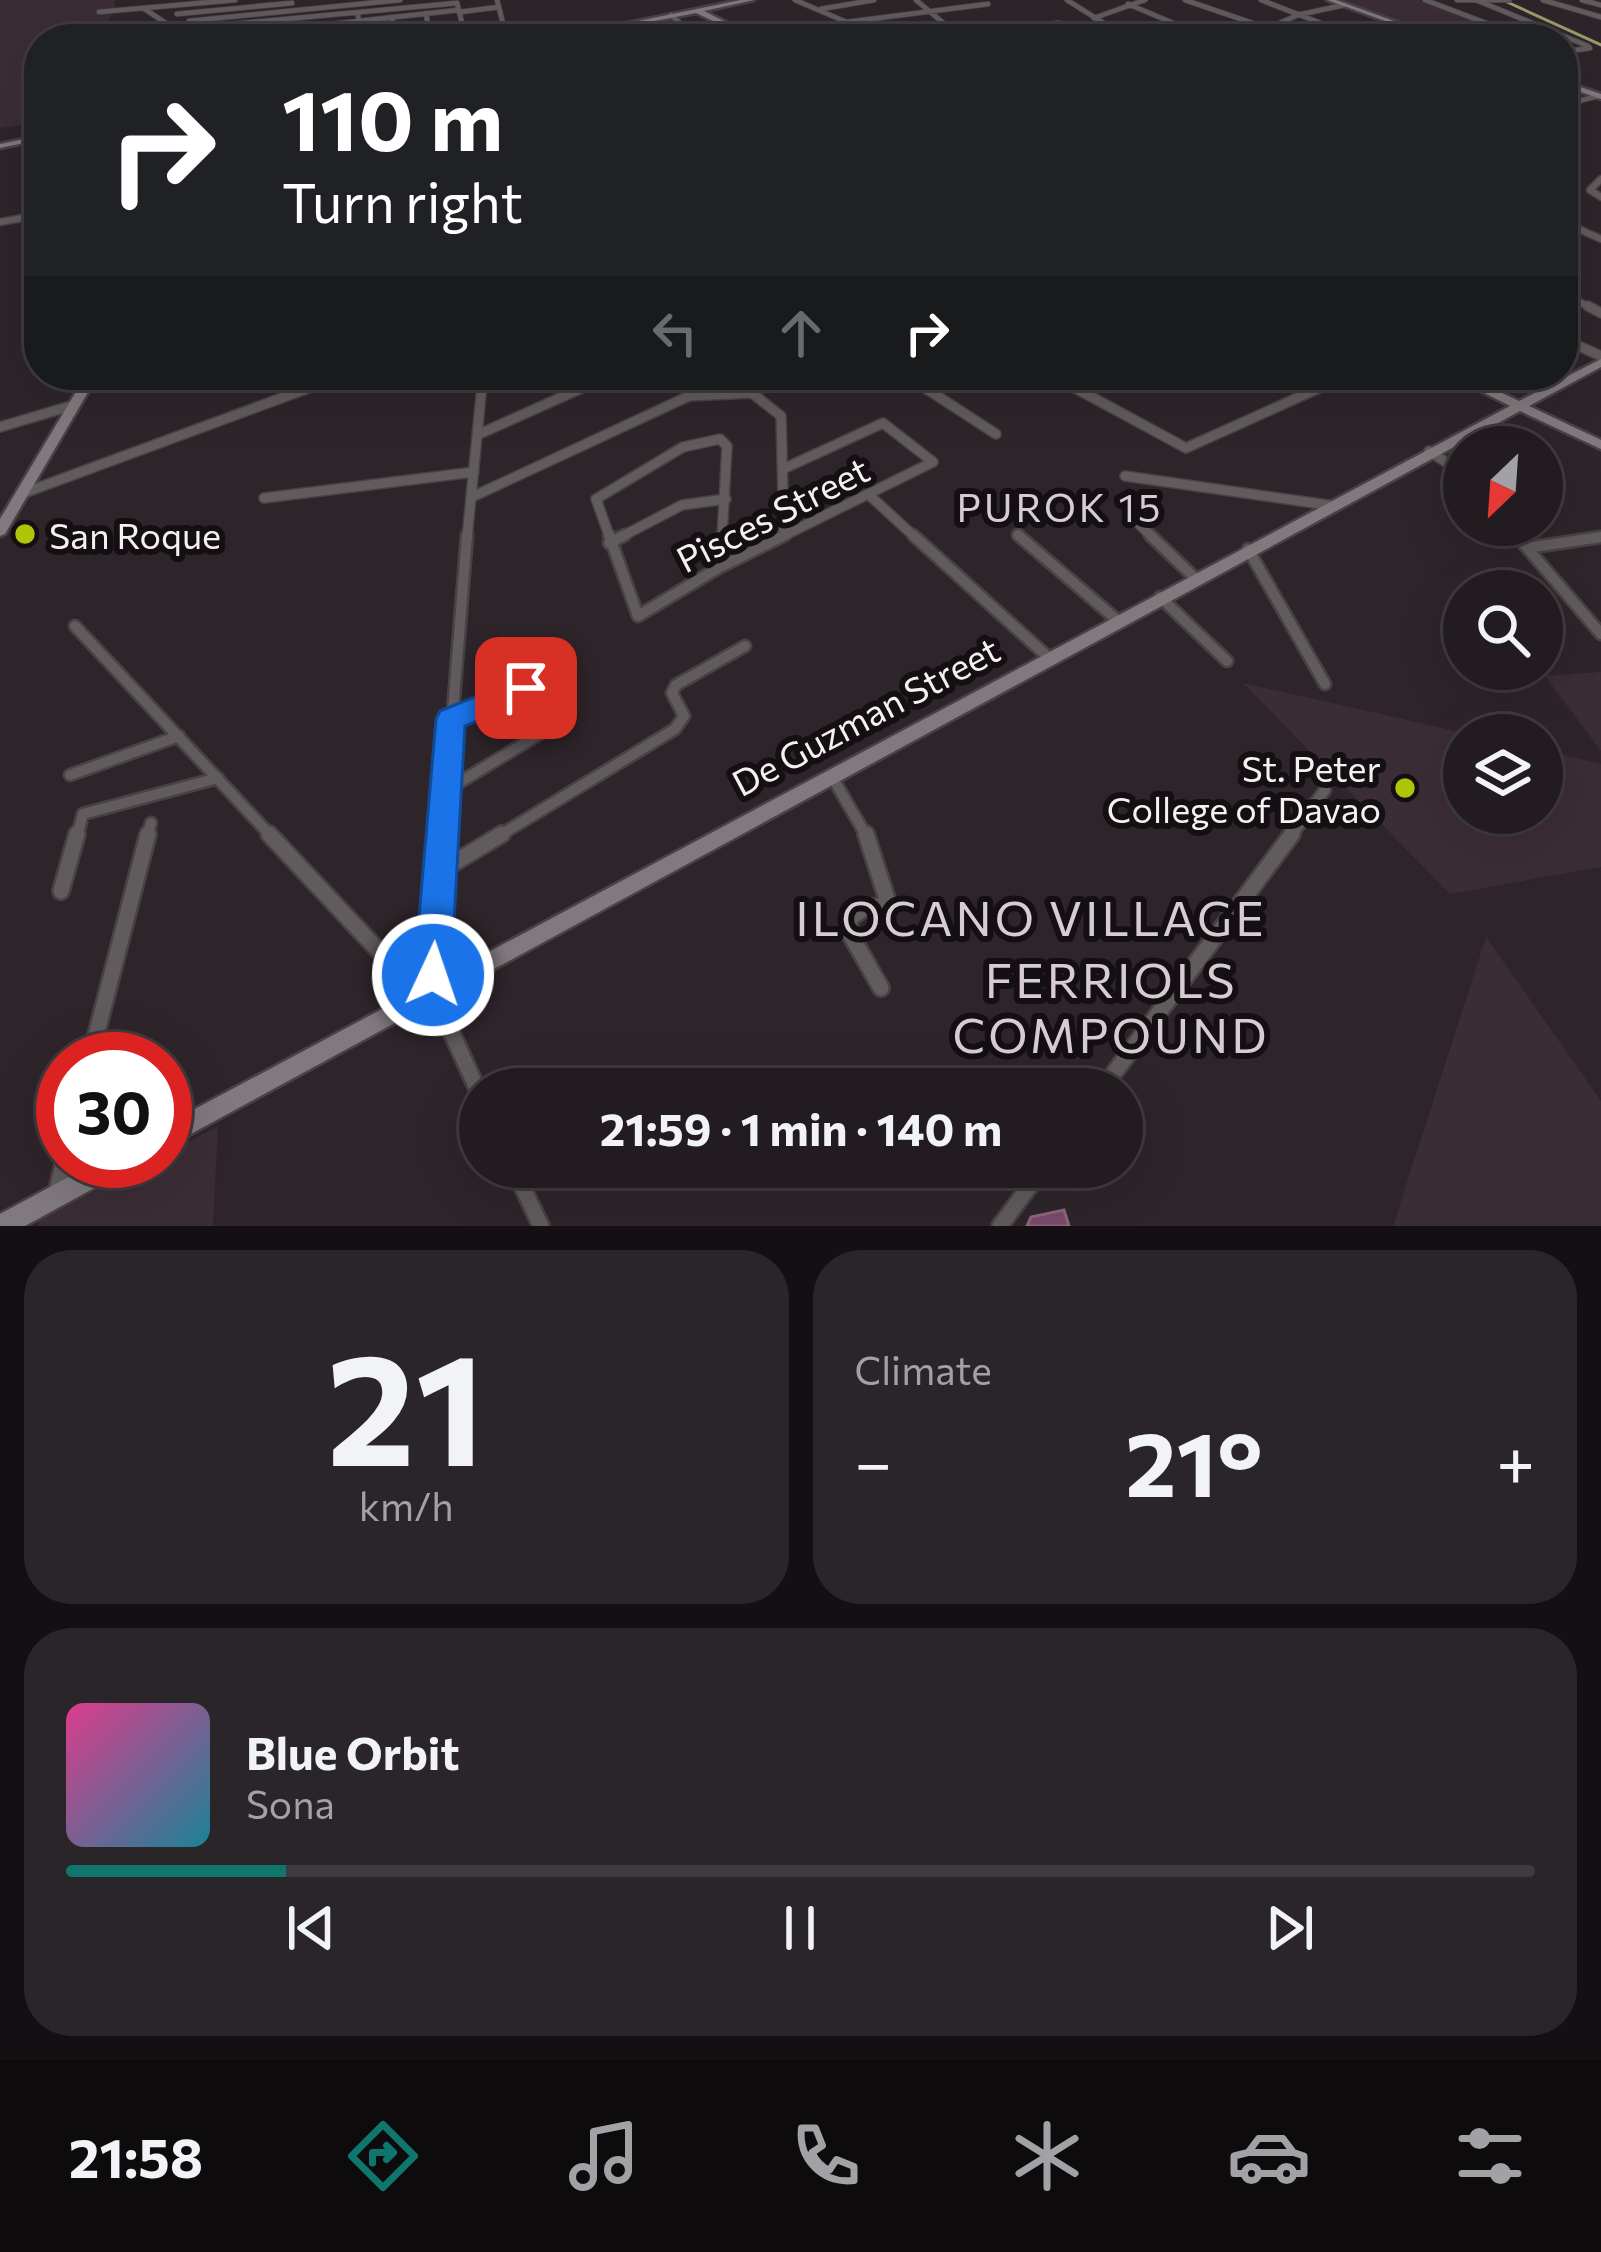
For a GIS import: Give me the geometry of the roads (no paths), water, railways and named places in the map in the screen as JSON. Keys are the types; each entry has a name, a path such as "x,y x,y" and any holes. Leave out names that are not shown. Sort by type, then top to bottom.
{"street":[{"path":"99,12 143,4 235,0"},
{"path":"194,24 177,14 325,0"},
{"path":"189,21 400,0"},
{"path":"628,24 751,0"},
{"path":"795,0 852,24"},
{"path":"818,10 874,0"},
{"path":"916,0 943,24"},
{"path":"1067,0 1105,24"},
{"path":"1094,17 1144,0"},
{"path":"1185,0 1251,24"},
{"path":"1261,0 1324,24"},
{"path":"1330,0 1398,24"},
{"path":"1425,0 1488,24"},
{"path":"1457,0 1509,0"},
{"path":"1476,0 1534,24"},
{"path":"1543,0 1601,17"},
{"path":"1582,0 1601,5"},
{"path":"357,2 359,24"},
{"path":"143,4 166,24"},
{"path":"243,24 498,4"},
{"path":"847,22 988,4"},
{"path":"1128,4 1175,24"},
{"path":"1276,24 1298,14 1344,5"},
{"path":"325,24 358,16 426,14 458,6"},
{"path":"696,10 725,24"},
{"path":"426,14 428,24"},
{"path":"671,15 681,24"},
{"path":"392,17 393,24"},
{"path":"604,18 608,24"},
{"path":"1050,24 1059,23"},
{"path":"1601,179 1591,191 1601,197"},
{"path":"0,531 83,390"},
{"path":"22,494 303,390"},
{"path":"468,1068 434,990 433,959 481,390"},
{"path":"477,434 577,390"},
{"path":"688,390 689,396"},
{"path":"472,497 689,396 757,390"},
{"path":"934,390 996,434"},
{"path":"1078,390 1181,447 1313,390"},
{"path":"1485,390 1601,445"},
{"name":"De Guzman Street","path":"192,1122 1540,390"},
{"path":"752,393 780,412 784,535"},
{"path":"0,427 74,406"},
{"name":"Pisces Street","path":"609,543 638,616 720,567 933,462 883,423 783,469"},
{"path":"720,567 726,499 727,446 713,438 667,455 596,500 609,543 682,505 726,499"},
{"path":"1429,451 1443,460"},
{"path":"264,498 474,472"},
{"path":"1125,476 1328,505"},
{"path":"868,494 1048,657"},
{"path":"1136,521 1195,578"},
{"path":"1018,535 1117,620"},
{"path":"1527,548 1601,537"},
{"path":"1527,548 1601,634"},
{"path":"1248,549 1324,684"},
{"path":"1160,597 1227,661"},
{"path":"75,626 378,950 397,962 433,959"},
{"path":"439,872 675,729 684,716 672,693 676,685 745,646"},
{"path":"451,719 563,672"},
{"path":"445,791 563,720"},
{"path":"70,775 179,736"},
{"path":"831,775 866,833 887,899 884,905 850,918 849,932 881,988"},
{"path":"62,891 83,814 218,778"},
{"path":"1118,1068 1325,790"},
{"path":"98,1032 152,823"},
{"path":"55,1197 57,1188"},
{"path":"1,1226 72,1188"},
{"path":"523,1188 541,1226"},
{"path":"1000,1226 1028,1188"}],"waterway":[{"path":"1507,2 1555,24"},
{"path":"1578,34 1601,45"}],"place":[{"name":"San Roque","path":"25,534"},
{"name":"St. Peter College of Davao","path":"1405,788"}],"district":[{"name":"PUROK 15","path":"1060,506"},
{"name":"ILOCANO VILLAGE","path":"1031,916"},
{"name":"FERRIOLS COMPOUND","path":"1111,1006"}]}
